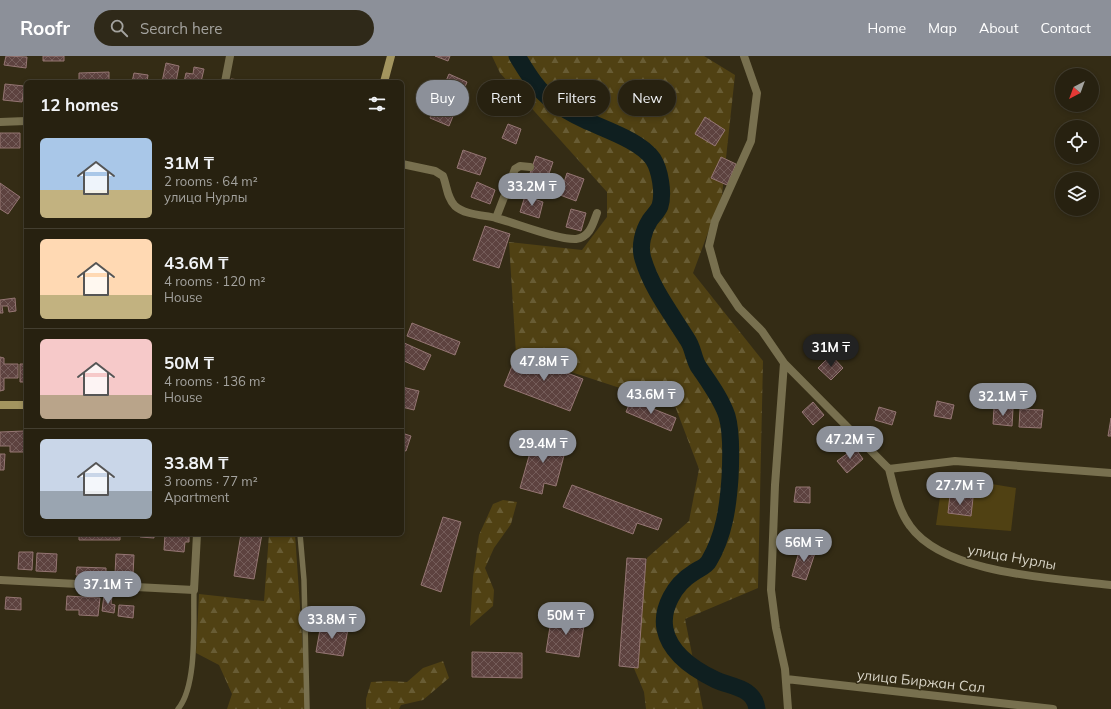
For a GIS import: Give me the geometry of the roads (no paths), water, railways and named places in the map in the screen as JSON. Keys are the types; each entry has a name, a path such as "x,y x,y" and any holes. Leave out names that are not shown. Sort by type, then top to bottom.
{"street":[{"path":"225,80 230,56"},
{"path":"385,80 391,56"},
{"name":"улица Нурлы","path":"744,56 757,92 751,141 715,221 709,246 717,274 738,308 762,331 784,363 889,469 898,501 910,526 925,541 943,554 979,567 1111,585"},
{"path":"0,122 24,120"},
{"path":"404,164 435,171 443,176 450,200 456,207 465,212 496,218 561,237 576,239 586,235 592,230 597,212"},
{"path":"496,218 515,169 520,166 530,167"},
{"path":"784,363 771,590 786,679 788,709"},
{"path":"0,405 24,405"},
{"path":"889,469 955,461 1111,473"},
{"path":"0,580 194,590 197,536"},
{"name":"улица Биржан Сал","path":"786,679 1053,709"}],"lane":[{"path":"300,536 304,580 307,709"},
{"path":"178,709 182,704 188,688 192,657 194,590"}],"waterway":[{"path":"517,56 533,80 547,97 572,114 631,141 653,159 658,169 662,195 660,206 645,229 641,249 643,259 651,280 689,342 698,366 714,390 724,409 729,423 731,446 728,500 722,531 708,563 686,578 675,590 667,605 664,621 665,629 672,646 684,660 708,676 747,692 755,702 757,709"}]}
